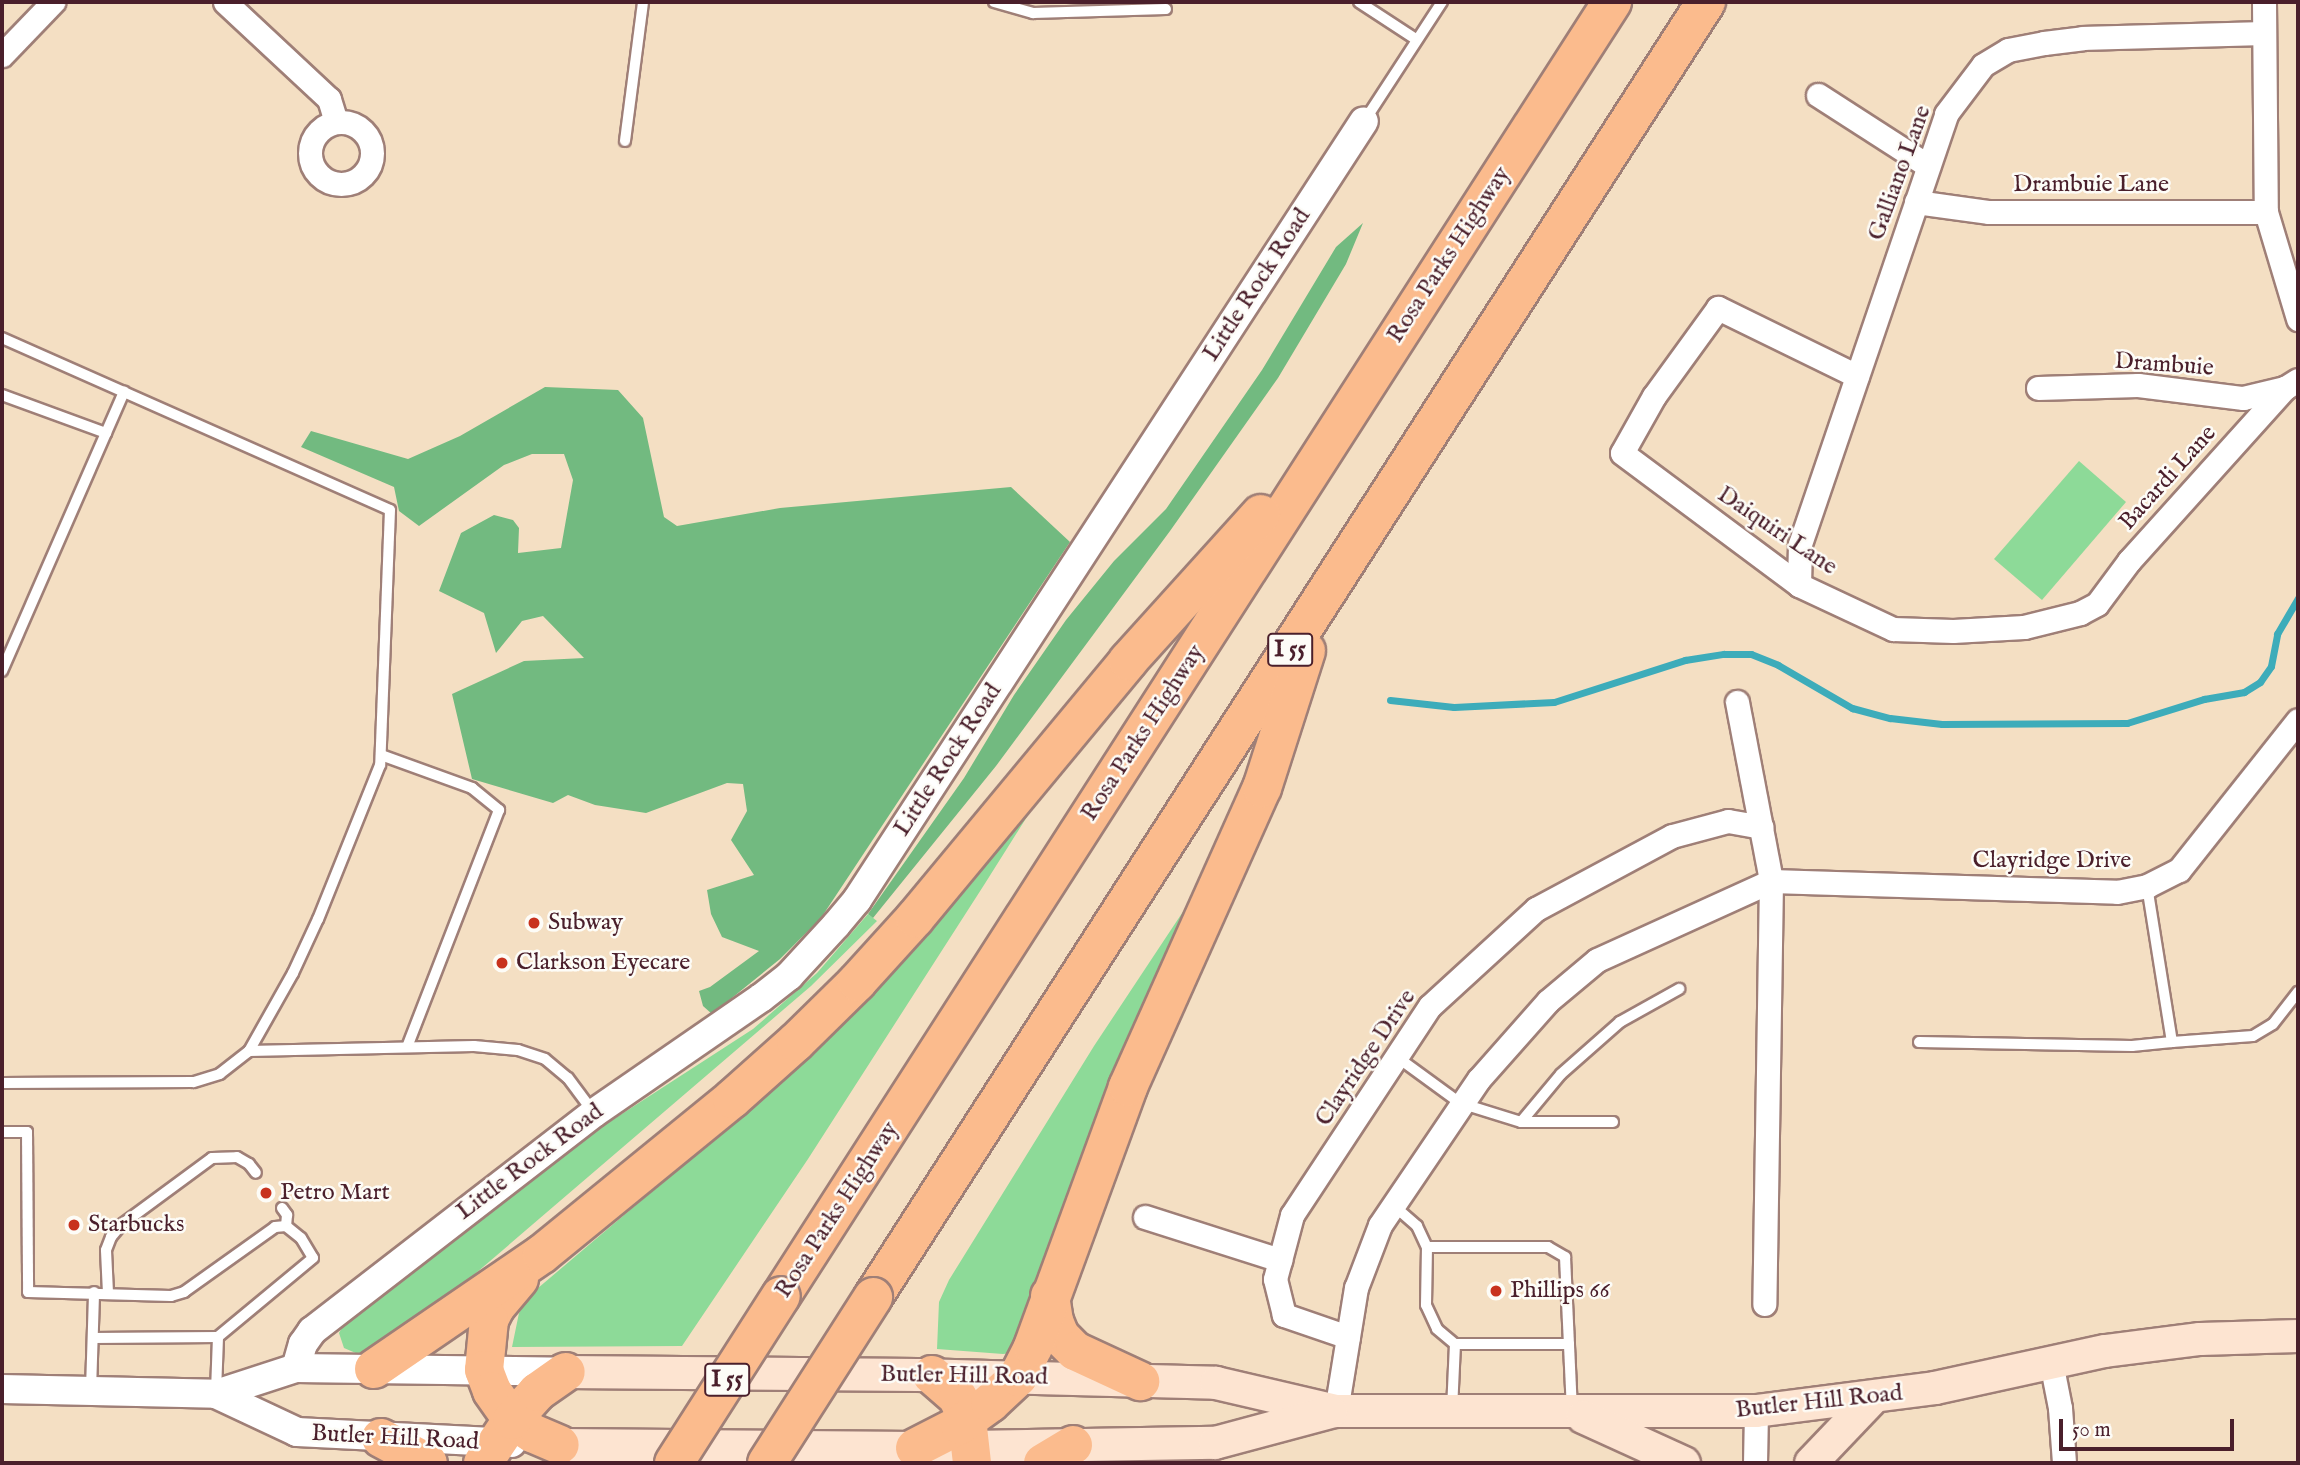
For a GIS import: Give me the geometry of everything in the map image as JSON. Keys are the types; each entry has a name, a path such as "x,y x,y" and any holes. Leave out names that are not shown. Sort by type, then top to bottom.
{"highway":[{"name":"Rosa Parks Highway","path":"674,1463 1612,2"},
{"name":"I 55","path":"767,1463 1706,2"},
{"path":"374,1369 542,1255 733,1099 857,982 915,918 1128,661 1336,432"},
{"path":"915,1448 970,1443 1018,1377 1033,1348 1128,1087 1262,788 1321,602"},
{"path":"497,1442 492,1391 484,1370 489,1320 496,1306 542,1255"},
{"path":"1050,1296 1054,1321 1060,1336 1075,1351 1140,1381"},
{"path":"497,1442 537,1392 566,1372"},
{"path":"932,1375 958,1398 970,1443"},
{"path":"497,1442 532,1433 560,1445"},
{"path":"381,1438 428,1463"}],"main road":[{"name":"Butler Hill Road","path":"566,1372 932,1375 1216,1383 1335,1411 1756,1411 1872,1399 2105,1350 2187,1340 2298,1336"},
{"path":"1811,1463 1872,1399"},
{"name":"Butler Hill Road","path":"970,1443 1058,1454 1215,1443 1335,1411"},
{"path":"1572,1413 1684,1463"},
{"path":"560,1445 915,1448"}],"street":[{"path":"2,55 53,2"},
{"path":"225,2 329,99 336,122"},
{"path":"2264,2 2262,33 2266,212 2298,319"},
{"name":"Galliano Lane","path":"1799,585 1800,544 1946,114 1983,65 2008,50 2083,38 2262,33"},
{"path":"1818,95 1928,166"},
{"name":"Little Rock Road","path":"296,1368 303,1344 312,1331 594,1113 725,1025 789,976 857,900 1364,121"},
{"name":"Drambuie Lane","path":"1916,202 1989,212 2266,212"},
{"name":"Daiquiri Lane","path":"1857,376 1718,308 1654,396 1622,453 1799,585 1893,629 1953,631 2024,627 2080,613"},
{"name":"Drambuie","path":"2038,388 2138,385 2243,398 2292,384"},
{"name":"Bacardi Lane","path":"2080,613 2097,604 2129,561 2292,384"},
{"path":"1737,702 1771,881 1764,1304"},
{"name":"Clayridge Drive","path":"1335,1411 1356,1288 1380,1225 1460,1103 1548,1001 1597,960 1771,881 2118,892 2147,886 2179,870 2298,720"},
{"name":"Clayridge Drive","path":"1348,1337 1284,1315 1275,1279 1292,1215 1430,1006 1536,909 1672,835 1728,821 1761,827"},
{"path":"1145,1217 1280,1260"},
{"path":"2051,1362 2060,1408 2064,1463"},
{"name":"Butler Hill Road","path":"2,1389 216,1394 296,1368 566,1372"},
{"name":"Butler Hill Road","path":"216,1394 297,1432 497,1442"},
{"path":"1755,1463 1756,1411"}],"lane":[{"path":"625,141 643,2"},
{"path":"994,2 1033,13 1166,9"},
{"path":"1359,2 1417,40"},
{"name":"Little Rock Road","path":"1364,121 1442,2"},
{"path":"2,338 390,509 380,765 318,919 293,973 249,1051 220,1074 193,1082 2,1083"},
{"path":"2,671 124,392"},
{"path":"2,395 106,433"},
{"path":"381,755 472,788 499,810 407,1047"},
{"path":"2147,886 2172,1042"},
{"path":"1521,1122 1561,1074 1620,1022 1679,989"},
{"path":"1919,1042 2132,1046 2253,1036 2273,1024 2298,992"},
{"path":"249,1051 474,1046 518,1050 545,1059 568,1078 594,1113"},
{"path":"1397,1056 1460,1103 1521,1122 1613,1122"},
{"path":"2,1132 27,1132 29,1292 171,1296 184,1292 275,1227 286,1226 301,1238 313,1258 218,1337 93,1338"},
{"path":"108,1293 106,1250 111,1237 121,1225 212,1158 237,1157 249,1164 256,1173"},
{"path":"1393,1205 1418,1226 1427,1247 1426,1305 1437,1329 1455,1343 1569,1343"},
{"path":"282,1208 287,1215 286,1226"},
{"path":"1427,1247 1548,1247 1565,1257 1572,1413"},
{"path":"91,1390 94,1292"},
{"path":"216,1394 218,1337"},
{"path":"1451,1412 1455,1343"}],"green space":[{"path":"1363,223 1346,264 1278,378 1170,531 996,766 873,918 868,914 964,778 1014,695 1066,620 1114,561 1166,509 1262,370 1336,247"},
{"path":"545,387 618,390 643,418 664,517 677,526 780,508 1011,487 1070,542 821,918 780,959 712,1014 703,1006 699,991 710,987 759,951 722,937 711,914 707,890 754,875 731,840 747,811 743,784 727,783 646,813 595,805 568,795 553,803 472,779 452,694 524,661 584,658 543,616 522,621 496,653 484,613 439,591 461,533 494,515 513,520 519,528 518,553 561,548 573,480 564,454 532,454 504,465 419,526 399,511 394,487 301,447 311,431 408,459 460,436"},
{"path":"2079,461 2126,502 2042,600 1994,559"},
{"path":"1030,799 1035,804 984,885 808,1159 682,1346 512,1347 519,1313 531,1294 702,1149 861,1003"},
{"path":"1198,889 1115,1071 1076,1171 1015,1348 1012,1353 1003,1354 937,1349 939,1302 949,1280 1094,1046"},
{"path":"868,914 877,921 811,986 406,1333 377,1353 358,1354 344,1348 339,1333 345,1322 594,1132 753,1029 817,973"}],"waterway":[{"path":"1390,700 1454,707 1554,702 1685,660 1724,654 1751,654 1778,665 1852,708 1890,718 1942,724 2127,723 2204,699 2244,692 2260,682 2271,666 2277,634 2298,598"}],"place":[{"name":"Subway","path":"534,923"},
{"name":"Clarkson Eyecare","path":"502,963"},
{"name":"Petro Mart","path":"266,1193"},
{"name":"Starbucks","path":"74,1225"},
{"name":"Phillips 66","path":"1496,1291"}]}
